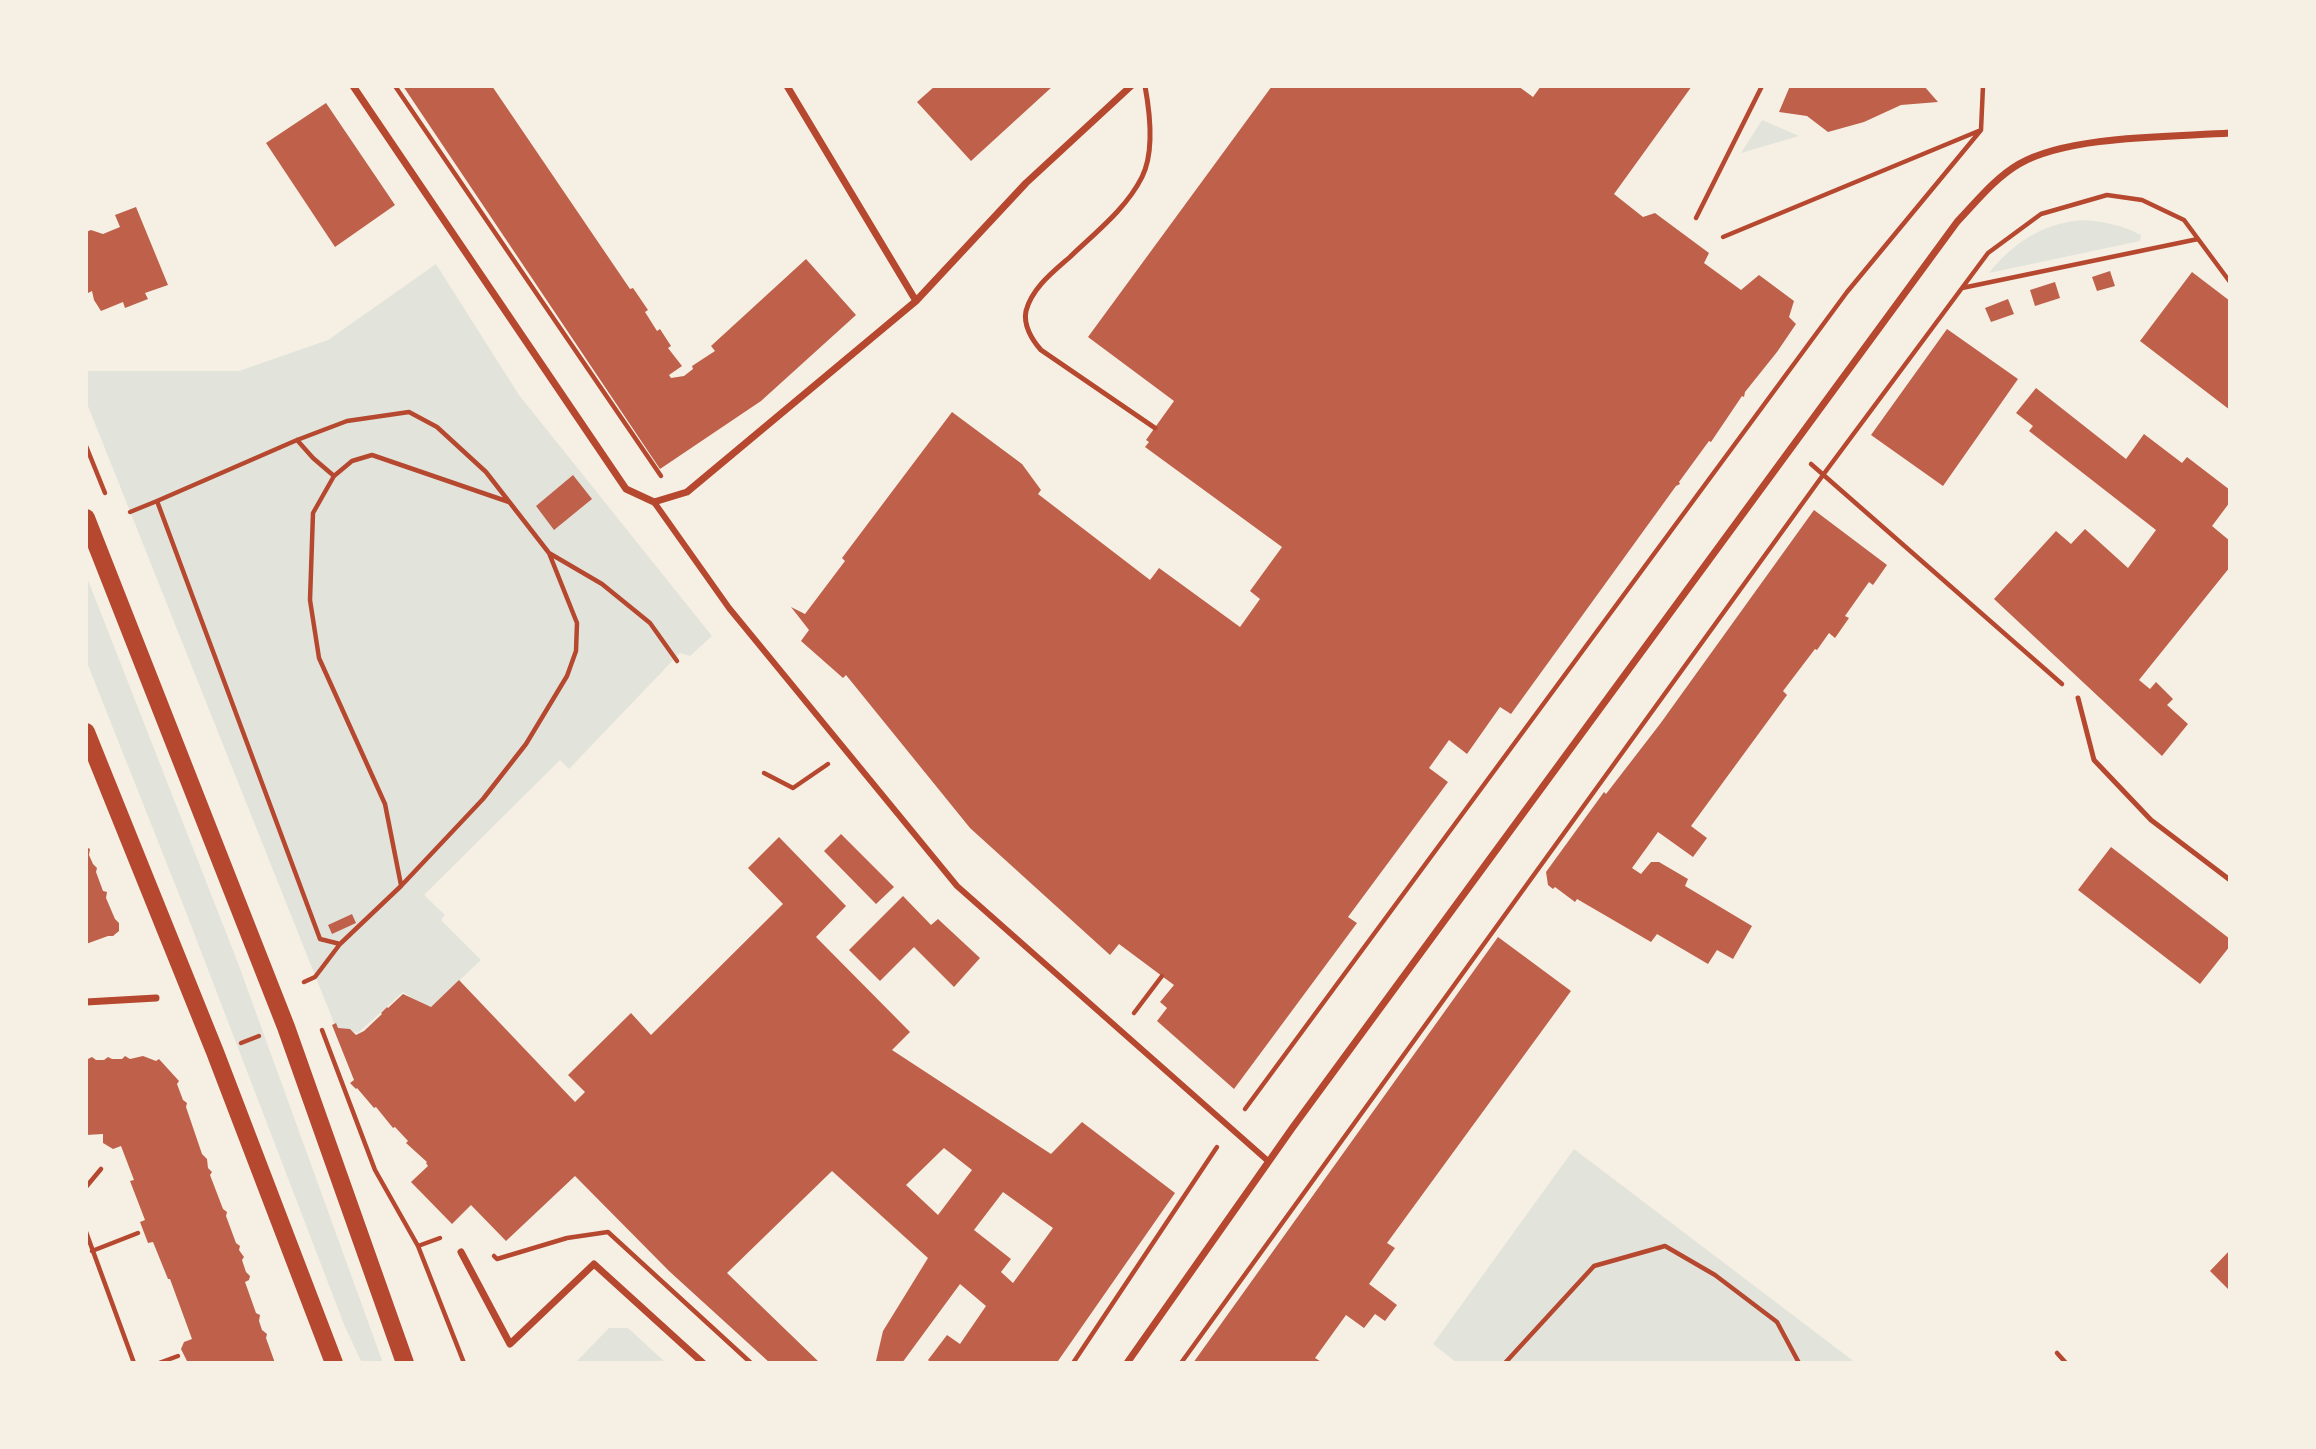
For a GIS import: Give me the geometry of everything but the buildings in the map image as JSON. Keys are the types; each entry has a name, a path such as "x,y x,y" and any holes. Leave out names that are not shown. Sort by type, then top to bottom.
{"main road":[{"path":"86,518 286,1027 405,1363"},
{"path":"86,732 215,1052 334,1363"}],"street":[{"path":"353,86 625,489 654,502 729,608 957,887 1268,1161"},
{"path":"787,86 916,302"},
{"path":"654,502 687,492 916,302 1026,183 1132,86"},
{"path":"1127,1363 1268,1161 1957,222 1998,178 2020,163 2046,152 2076,145 2230,133"},
{"path":"86,1002 156,998"},
{"path":"461,1252 510,1344 594,1264 703,1363"}],"lane":[{"path":"1145,86 1149,105 1150,147 1144,174 1112,218 1046,279 1026,313 1033,341 1041,350 1155,428"},
{"path":"2078,698 2094,760 2151,820 2230,880"}],"path":[{"path":"395,86 674,496"},
{"path":"1696,218 1762,86"},
{"path":"1073,1363 1231,1127 1847,292 1981,130 1983,86"},
{"path":"1723,237 1981,130"},
{"path":"1181,1363 1823,475 1988,253 2041,214 2107,195 2142,200 2184,220 2230,282"},
{"path":"1962,289 2198,239"},
{"path":"130,512 347,421 409,412 437,427 486,472 549,553 577,623 576,651 567,676 526,744 483,799 401,886 340,944 315,977 304,982"},
{"path":"297,440 334,476"},
{"path":"1792,446 2078,698"},
{"path":"401,886 386,804 319,658 310,600 313,513 334,476 352,461 372,455 509,502"},
{"path":"157,501 320,940 340,944"},
{"path":"549,553 602,584 650,623 677,661"},
{"path":"764,773 793,788 820,772 845,750"},
{"path":"1121,1030 1162,976"},
{"path":"215,1052 286,1027"},
{"path":"86,1186 101,1169"},
{"path":"86,1232 134,1363"},
{"path":"92,1251 138,1233"},
{"path":"1505,1363 1594,1266 1665,1246 1715,1275 1777,1322 1799,1363"},
{"path":"2057,1353 2066,1363"},
{"path":"159,1363 178,1356"}],"shaded area":[{"path":"1762,120 1799,136 1741,153"},
{"path":"2081,220 2127,229 2141,235 2140,241 1989,273 2018,244 2029,237 2054,226"},
{"path":"436,264 519,395 712,636 690,656 680,653 569,769 560,760 424,895 445,915 441,920 481,960 429,1009 403,992 358,1033 336,1028 86,401 86,371 239,371 328,340"},
{"path":"86,575 238,963 383,1363 362,1363 345,1327 86,660"},
{"path":"1574,1149 1856,1363 1457,1363 1433,1344"},
{"path":"609,1328 628,1328 666,1363 575,1363"}]}
